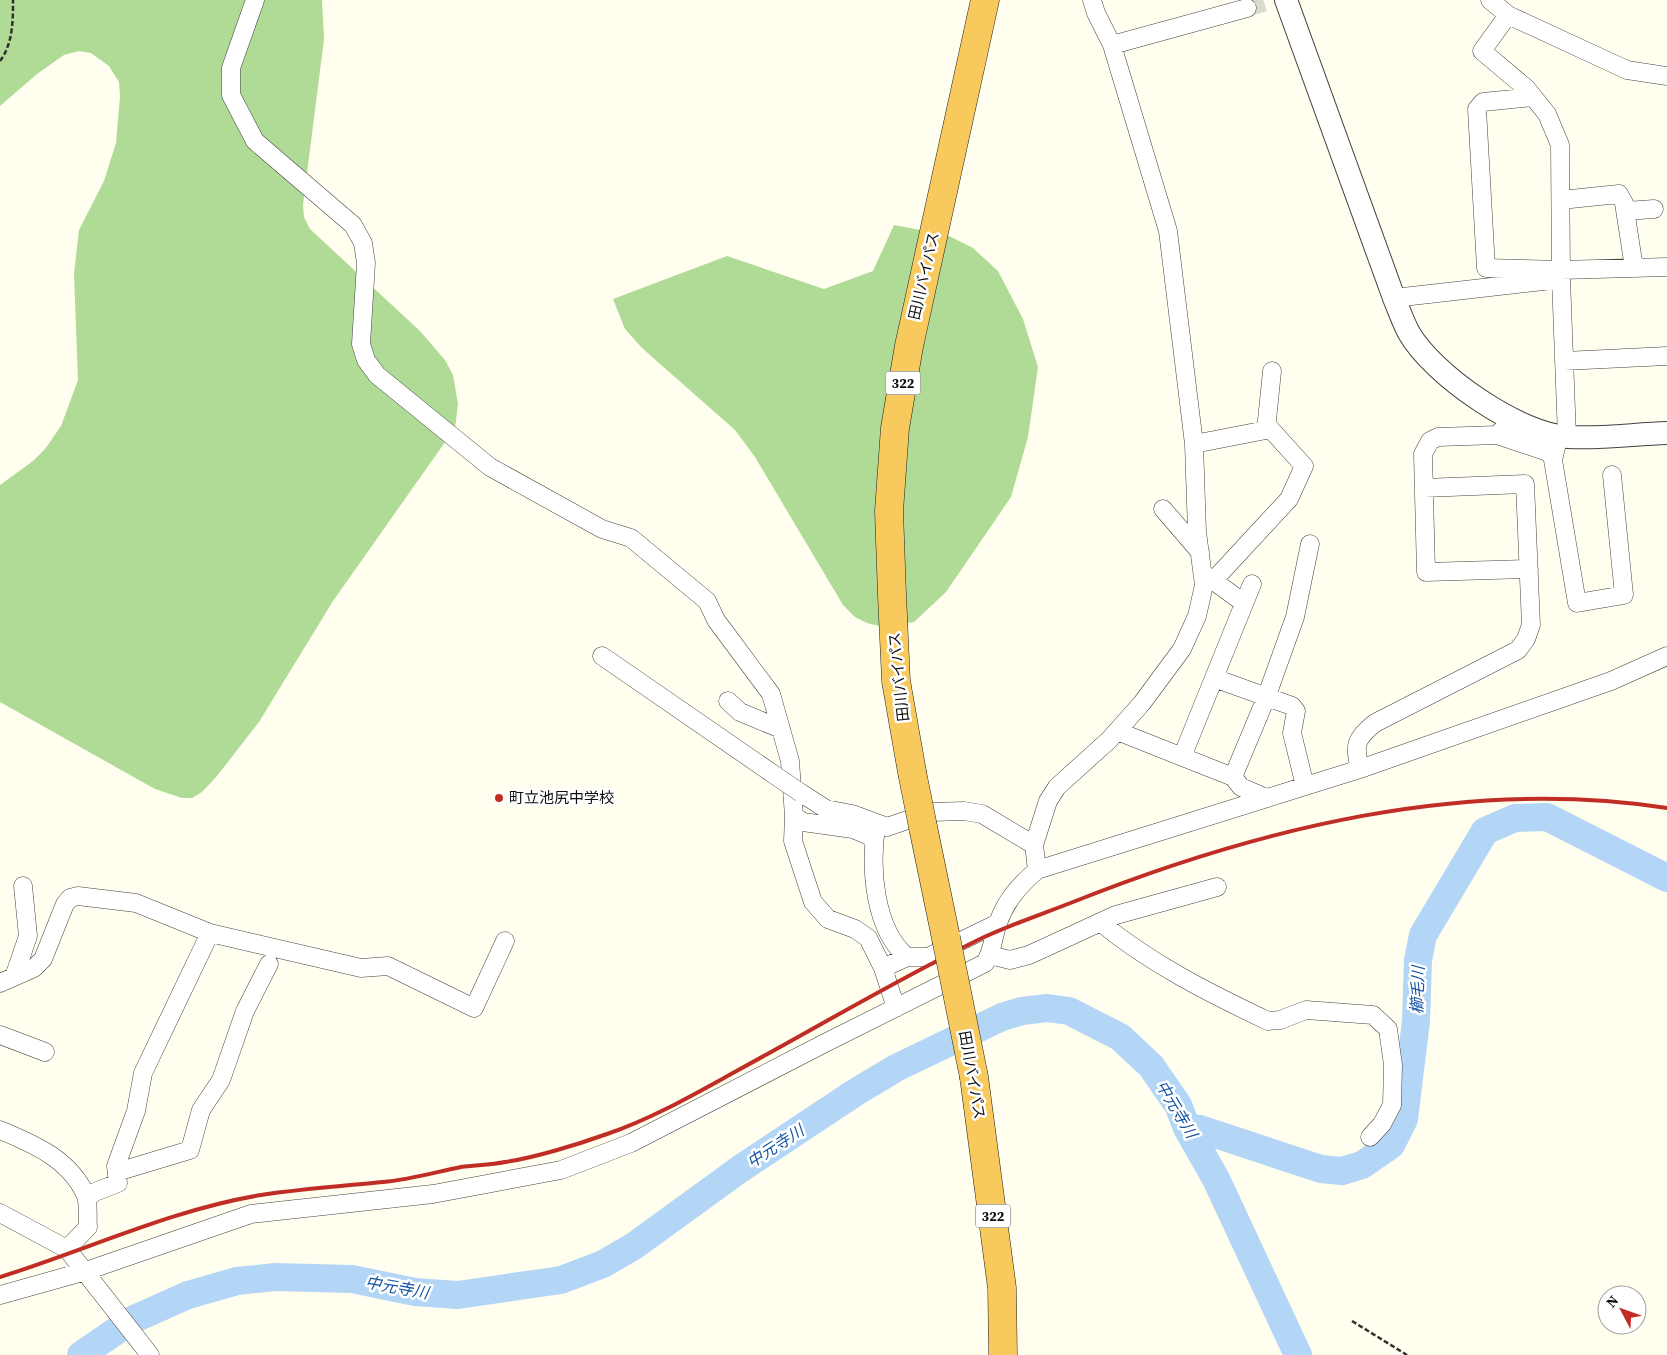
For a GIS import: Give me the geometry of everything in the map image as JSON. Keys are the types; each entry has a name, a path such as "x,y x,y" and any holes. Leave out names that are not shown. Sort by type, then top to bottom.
{"highway":[{"name":"田川バイパス","path":"984,0 908,346 895,428 889,511 896,681 912,772 974,1077 1002,1288 1003,1355"}],"street":[{"path":"256,0 230,68 231,96 255,140 353,225 363,243 366,263 361,344 366,360 377,375 490,467 602,529 631,538 707,601 716,620 771,694 790,761 794,816 793,841 813,902 828,919 855,929 868,938 883,968 896,1008"},
{"path":"1092,0 1096,13 1112,46 1168,231 1194,444 1200,552 1208,577 1244,603"},
{"path":"1286,0 1394,298 1410,334 1429,358 1470,395 1560,442"},
{"path":"1490,0 1508,15 1627,70 1667,76"},
{"path":"1112,46 1247,8"},
{"path":"1508,15 1482,51 1533,97 1547,114 1560,145 1564,360 1560,442 1553,460 1577,603 1624,595 1612,475"},
{"path":"1533,97 1483,102 1477,109 1486,268 1561,274"},
{"path":"1560,200 1619,194 1626,210 1634,268"},
{"path":"1626,210 1654,209"},
{"path":"1394,298 1561,274 1667,267"},
{"path":"1564,360 1667,356"},
{"path":"1194,444 1266,430 1272,371"},
{"path":"1497,435 1513,418"},
{"path":"1037,870 1034,845 1048,801 1057,787 1117,731 1142,703 1182,649 1197,616 1204,585 1208,577 1289,498 1304,466 1266,424"},
{"path":"1529,569 1426,572 1423,454 1430,441 1438,437 1497,435 1560,442 1667,433"},
{"path":"1360,769 1356,751 1358,741 1375,723 1518,650 1526,639 1531,625 1525,484 1424,488"},
{"path":"1163,510 1200,552"},
{"path":"1233,777 1266,698 1296,617 1310,544"},
{"path":"1182,757 1252,584"},
{"path":"602,656 826,809 852,814 876,830"},
{"path":"0,1295 86,1271 251,1214 433,1194 561,1170 631,1143 974,970 985,963 990,955 998,924 1009,898 1037,870 1360,769 1610,681 1667,656"},
{"path":"1214,678 1292,706 1296,711 1292,732 1305,786"},
{"path":"728,701 740,712 781,729"},
{"path":"1117,731 1233,777 1241,787 1266,798"},
{"path":"794,816 803,822 853,829 876,830 931,812 964,811 982,814 1034,845"},
{"path":"876,830 873,849 875,886 884,923 896,947 907,957"},
{"path":"7,980 28,936 23,886"},
{"path":"990,955 1010,960 1029,955 1116,915 1217,887"},
{"path":"7,980 34,968 43,959 65,904 70,898 78,896 136,903 210,933 361,968 388,966 474,1008 505,941"},
{"path":"1100,922 1130,947 1154,959 1186,981 1268,1021 1280,1020 1306,1010 1373,1015 1388,1029 1393,1075 1392,1105 1382,1124 1370,1138"},
{"path":"883,968 907,957 928,957 998,924"},
{"path":"87,1198 94,1192 118,1183 116,1166 136,1111 143,1073 210,933"},
{"path":"117,1172 190,1150 201,1110 221,1080 244,1011 269,964"},
{"path":"0,1035 45,1052"},
{"path":"0,1130 38,1146 68,1168 87,1198 88,1227 67,1249"},
{"path":"0,1214 67,1249 149,1353"}],"path":[{"path":"0,61 4,55 12,28 13,0"},
{"path":"1352,1321 1408,1355"}],"green space":[{"path":"0,0 322,0 324,39 303,205 304,217 310,229 420,331 445,360 453,375 458,404 455,428 333,601 259,722 217,776 202,792 192,798 182,798 155,789 0,702 0,485 33,461 45,449 61,426 78,380 74,274 79,230 104,181 116,143 120,97 119,82 109,66 91,53 79,51 64,55 37,74 0,106"},
{"path":"894,225 947,235 973,248 998,271 1023,319 1038,367 1028,437 1011,497 946,592 914,622 879,626 855,617 843,605 755,457 735,430 642,348 625,329 613,299 727,256 824,289 873,271"}],"waterway":[{"name":"櫛毛川","path":"1187,1128 1200,1129 1321,1169 1342,1171 1362,1165 1391,1145 1404,1119 1416,1021 1418,960 1423,935 1485,831 1515,818 1547,817 1667,878"},
{"name":"中元寺川","path":"81,1355 132,1320 188,1295 237,1281 275,1277 352,1279 415,1292 458,1295 561,1280 603,1264 634,1246 740,1169 856,1092 896,1068 1002,1017 1022,1011 1047,1008 1069,1011 1120,1037 1151,1066 1178,1105 1187,1128 1216,1179 1298,1355"}],"tunnel":[{"path":"1247,8 1272,0"}],"railway":[{"path":"0,1277 161,1220 227,1202 276,1193 393,1181 461,1167 517,1160 607,1134 676,1104 886,988 986,936 1144,875 1216,852 1289,832 1364,816 1439,805 1515,799 1591,800 1667,808"}],"place":[{"name":"町立池尻中学校","path":"499,798"}]}
